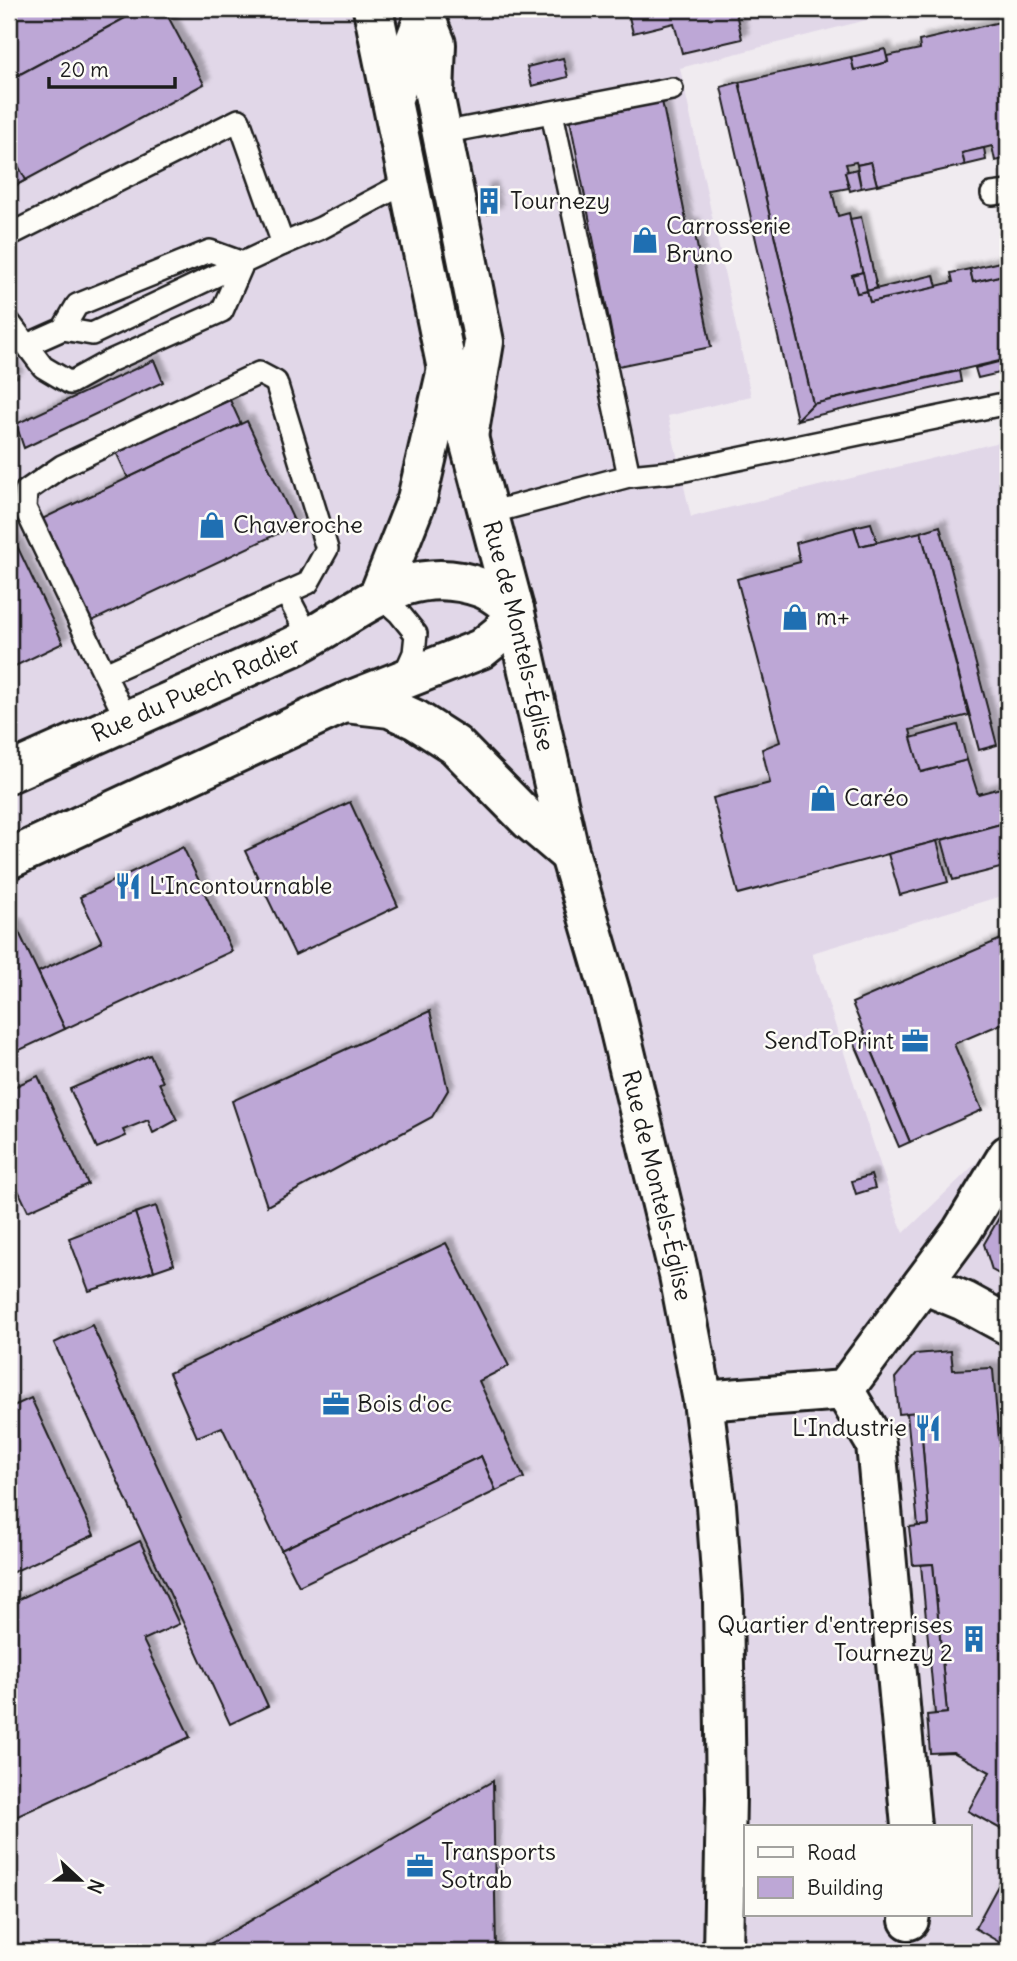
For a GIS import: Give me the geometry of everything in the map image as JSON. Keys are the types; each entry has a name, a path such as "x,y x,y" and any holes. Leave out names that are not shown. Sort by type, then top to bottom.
{"street":[{"name":"Rue de Montels-Église","path":"373,9 447,369 514,608 569,855 613,1002 679,1275 703,1401 716,1505 723,1600 726,1797 723,1952"},
{"name":"Rue de Montels-Église","path":"426,13 436,44 434,94 484,342 468,437"},
{"path":"392,100 426,13"},
{"path":"379,595 417,499 447,369"},
{"name":"Rue du Puech Radier","path":"9,774 310,639 379,595 407,584 450,579 484,588 514,608"},
{"path":"9,859 344,703 481,649 502,632 514,608"},
{"path":"344,703 390,708 416,720 455,746 529,820 569,855"},
{"path":"703,1401 844,1391 961,1231 1008,1155"},
{"path":"923,1284 964,1301 1008,1325"},
{"path":"844,1391 876,1444 911,1825"}],"lane":[{"path":"442,134 673,89"},
{"path":"552,113 629,476"},
{"path":"9,234 239,120 283,244"},
{"path":"27,345 63,329 92,334 321,228 409,181"},
{"path":"63,329 78,305 210,251 243,263"},
{"path":"9,322 43,367 70,383 110,361 222,311 243,263"},
{"path":"105,674 308,583 327,549 276,382 259,373 62,466 26,491 25,508 127,720"},
{"path":"489,513 629,476 680,471 1008,403"},
{"path":"286,593 310,639"},
{"path":"379,595 399,613 416,634 414,653 402,680"}],"shaded area":[{"path":"9,9 909,9 680,68 751,396 668,416 691,517 1008,440 1008,894 812,953 904,1233 1008,1132 1008,1952 9,1952"}],"building":[{"path":"9,9 142,9 9,80"},
{"path":"142,9 164,9 204,84 9,189 9,80"},
{"path":"627,9 735,9 742,39 682,53 674,23 633,33"},
{"path":"1008,20 1008,158 995,161 992,146 962,153 965,165 877,185 871,162 857,165 856,162 846,164 849,188 832,191 838,216 849,213 863,272 852,275 857,293 867,291 870,302 953,282 951,273 970,269 973,282 1007,274 1004,261 1008,260 1008,359 813,404 739,82 851,57 854,70 888,62 887,56 920,49 919,41"},
{"path":"885,49 888,62 854,70 851,57"},
{"path":"563,58 568,77 532,86 527,67"},
{"path":"739,82 813,404 797,420 721,87"},
{"name":"Carrosserie Bruno","path":"662,101 687,225 693,224 699,255 695,264 711,347 618,366 570,120"},
{"path":"984,148 986,160 965,165 962,153"},
{"path":"9,149 26,180 9,189"},
{"path":"871,162 877,185 861,188 857,165"},
{"path":"857,169 861,188 850,191 845,172"},
{"name":"Tournezy","path":"491,188 496,212 488,214 483,190"},
{"path":"861,217 877,288 867,291 850,219"},
{"path":"1004,261 1007,274 973,282 970,269"},
{"path":"863,272 867,291 857,293 852,275"},
{"path":"934,275 937,287 870,302 867,291"},
{"path":"154,360 163,382 24,448 16,424"},
{"path":"1006,360 1008,371 978,378 975,368"},
{"path":"9,361 17,377 9,381"},
{"path":"959,371 961,382 797,420 813,404"},
{"path":"230,400 241,424 128,478 116,452"},
{"path":"247,421 296,525 88,623 40,520"},
{"path":"871,523 877,542 860,546 854,527"},
{"path":"940,526 997,745 979,750 921,532"},
{"path":"854,527 860,546 921,532 969,715 910,730 921,772 967,760 978,794 1008,786 1008,822 738,894 713,798 770,783 762,749 780,742 737,579 800,562 796,543"},
{"path":"9,529 63,643 9,669"},
{"path":"958,725 967,760 921,772 911,738"},
{"path":"350,802 398,906 295,955 245,851"},
{"path":"1008,822 1008,866 953,880 942,840"},
{"path":"937,841 948,882 900,895 888,854"},
{"path":"183,847 232,951 65,1029 38,972 102,942 80,897"},
{"path":"15,924 65,1029 9,1055 9,927"},
{"name":"SendToPrint","path":"1008,936 1008,1021 954,1044 982,1110 910,1142 852,1003"},
{"path":"430,1011 448,1090 432,1117 267,1206 232,1101"},
{"path":"866,1037 910,1142 899,1147 854,1042"},
{"path":"150,1055 163,1082 159,1083 177,1120 153,1133 148,1120 123,1130 126,1136 97,1148 70,1089"},
{"path":"38,1076 88,1184 28,1211 9,1171 9,1089"},
{"path":"871,1175 875,1188 856,1194 852,1181"},
{"path":"156,1206 174,1264 154,1271 135,1213"},
{"path":"1003,1211 1008,1214 1008,1279 992,1270 984,1244"},
{"path":"135,1213 154,1271 89,1291 69,1238"},
{"name":"Bois d'oc","path":"446,1243 509,1366 479,1381 524,1478 496,1491 481,1456 281,1550 222,1427 197,1437 169,1373"},
{"path":"92,1325 268,1706 230,1724 54,1343"},
{"name":"Quartier d'entreprises Tournezy 2","path":"951,1351 953,1370 993,1370 999,1440 1008,1440 1008,1833 968,1811 990,1772 953,1752 930,1753 927,1715 947,1713 933,1564 913,1565 909,1527 929,1525 920,1412 899,1414 895,1378 915,1354"},
{"path":"31,1398 94,1535 9,1574 9,1408"},
{"path":"920,1412 929,1525 918,1526 907,1413"},
{"path":"481,1456 496,1491 299,1586 281,1550"},
{"path":"140,1541 179,1624 143,1640 190,1737 9,1820 9,1604"},
{"path":"933,1564 947,1713 935,1714 921,1565"},
{"name":"Transports Sotrab","path":"493,1781 496,1952 196,1952"},
{"path":"1008,1867 1008,1952 993,1952 999,1942 975,1928"}],"place":[{"name":"Tournezy","path":"489,201"},
{"name":"Carrosserie Bruno","path":"645,240"},
{"name":"Chaveroche","path":"212,525"},
{"name":"m+","path":"795,617"},
{"name":"Caréo","path":"823,798"},
{"name":"L'Incontournable","path":"128,886"},
{"name":"SendToPrint","path":"915,1041"},
{"name":"Bois d'oc","path":"336,1404"},
{"name":"L'Industrie","path":"928,1428"},
{"name":"Quartier d'entreprises Tournezy 2","path":"974,1639"},
{"name":"Transports Sotrab","path":"420,1866"}]}
